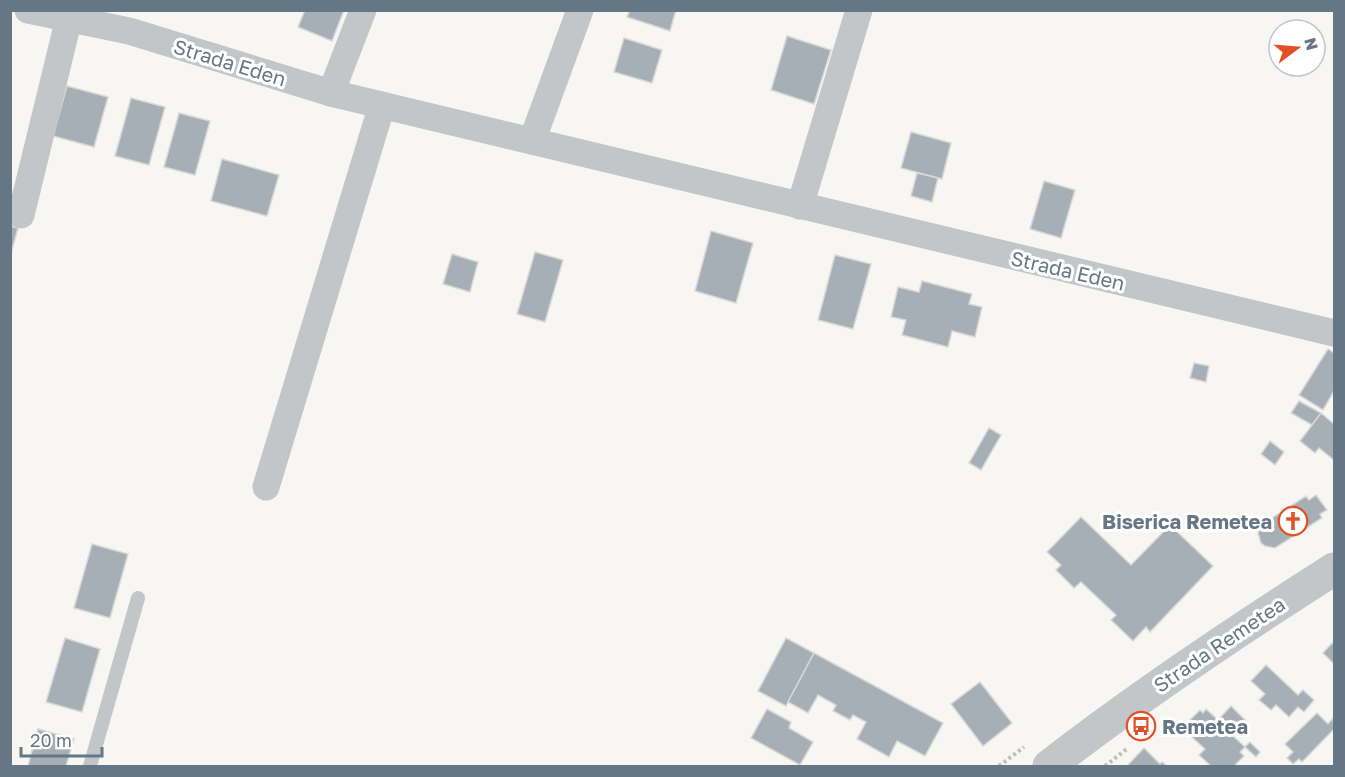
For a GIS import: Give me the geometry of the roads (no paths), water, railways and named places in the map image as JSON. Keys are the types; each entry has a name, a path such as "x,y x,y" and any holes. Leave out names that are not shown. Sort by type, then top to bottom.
{"street":[{"name":"Strada Eden","path":"28,10 69,18 133,21 331,93 1335,333"},
{"path":"331,93 363,10"},
{"path":"532,141 580,10"},
{"path":"801,206 859,10"},
{"path":"21,215 69,18"},
{"path":"266,487 382,105"},
{"name":"Strada Remetea","path":"1049,766 1115,715 1221,641 1335,569"}],"lane":[{"path":"90,766 138,598"}],"place":[{"name":"Biserica Remetea","path":"1293,521"},
{"name":"Remetea","path":"1141,726"}]}
